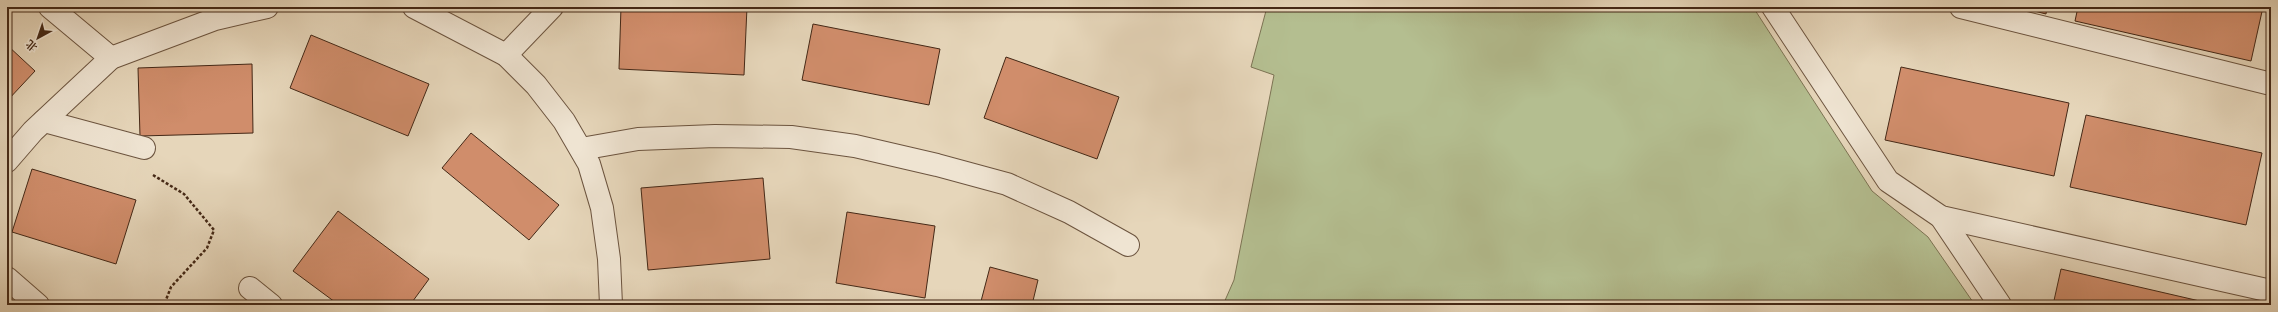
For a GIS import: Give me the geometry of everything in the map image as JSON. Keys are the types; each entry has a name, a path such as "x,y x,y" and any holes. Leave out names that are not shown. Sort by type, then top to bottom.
{"street":[{"path":"50,7 111,58"},
{"path":"7,161 44,121 111,58 215,19 267,7"},
{"path":"414,7 506,55 536,85 564,121 589,164 602,208 609,259 611,305"},
{"path":"506,55 552,7"},
{"path":"1773,7 1888,181 1941,217 2271,291"},
{"path":"1961,7 2271,84"},
{"path":"44,121 144,148"},
{"path":"581,150 638,139 715,136 791,137 855,146 937,165 1007,184 1069,212 1128,245"},
{"path":"1941,217 2000,305"},
{"path":"7,278 38,305"},
{"path":"250,288 271,305"}],"path":[{"path":"149,172 184,194 214,230 207,248 171,287 164,305"}],"green space":[{"path":"1267,7 1753,7 1872,191 1928,237 1975,305 1223,305 1234,280 1274,75 1251,67"}],"building":[{"path":"621,7 747,7 744,75 619,69"},
{"path":"2019,7 2047,7 2046,14"},
{"path":"2078,7 2263,7 2251,61 2075,21"},
{"path":"813,24 940,49 929,105 802,80"},
{"path":"311,35 429,84 408,136 290,88"},
{"path":"7,45 35,71 7,101"},
{"path":"1006,57 1119,97 1097,159 984,118"},
{"path":"252,64 253,133 140,136 138,68"},
{"path":"1901,67 2069,103 2054,176 1885,140"},
{"path":"2086,115 2262,153 2246,225 2070,187"},
{"path":"471,133 559,205 529,240 442,168"},
{"path":"32,169 136,200 116,264 12,232"},
{"path":"763,178 770,259 648,270 641,188"},
{"path":"338,211 429,279 410,305 339,305 293,271"},
{"path":"847,212 935,226 925,298 836,283"},
{"path":"990,267 1038,280 1032,305 980,305"},
{"path":"2061,269 2217,305 2053,305"}]}
